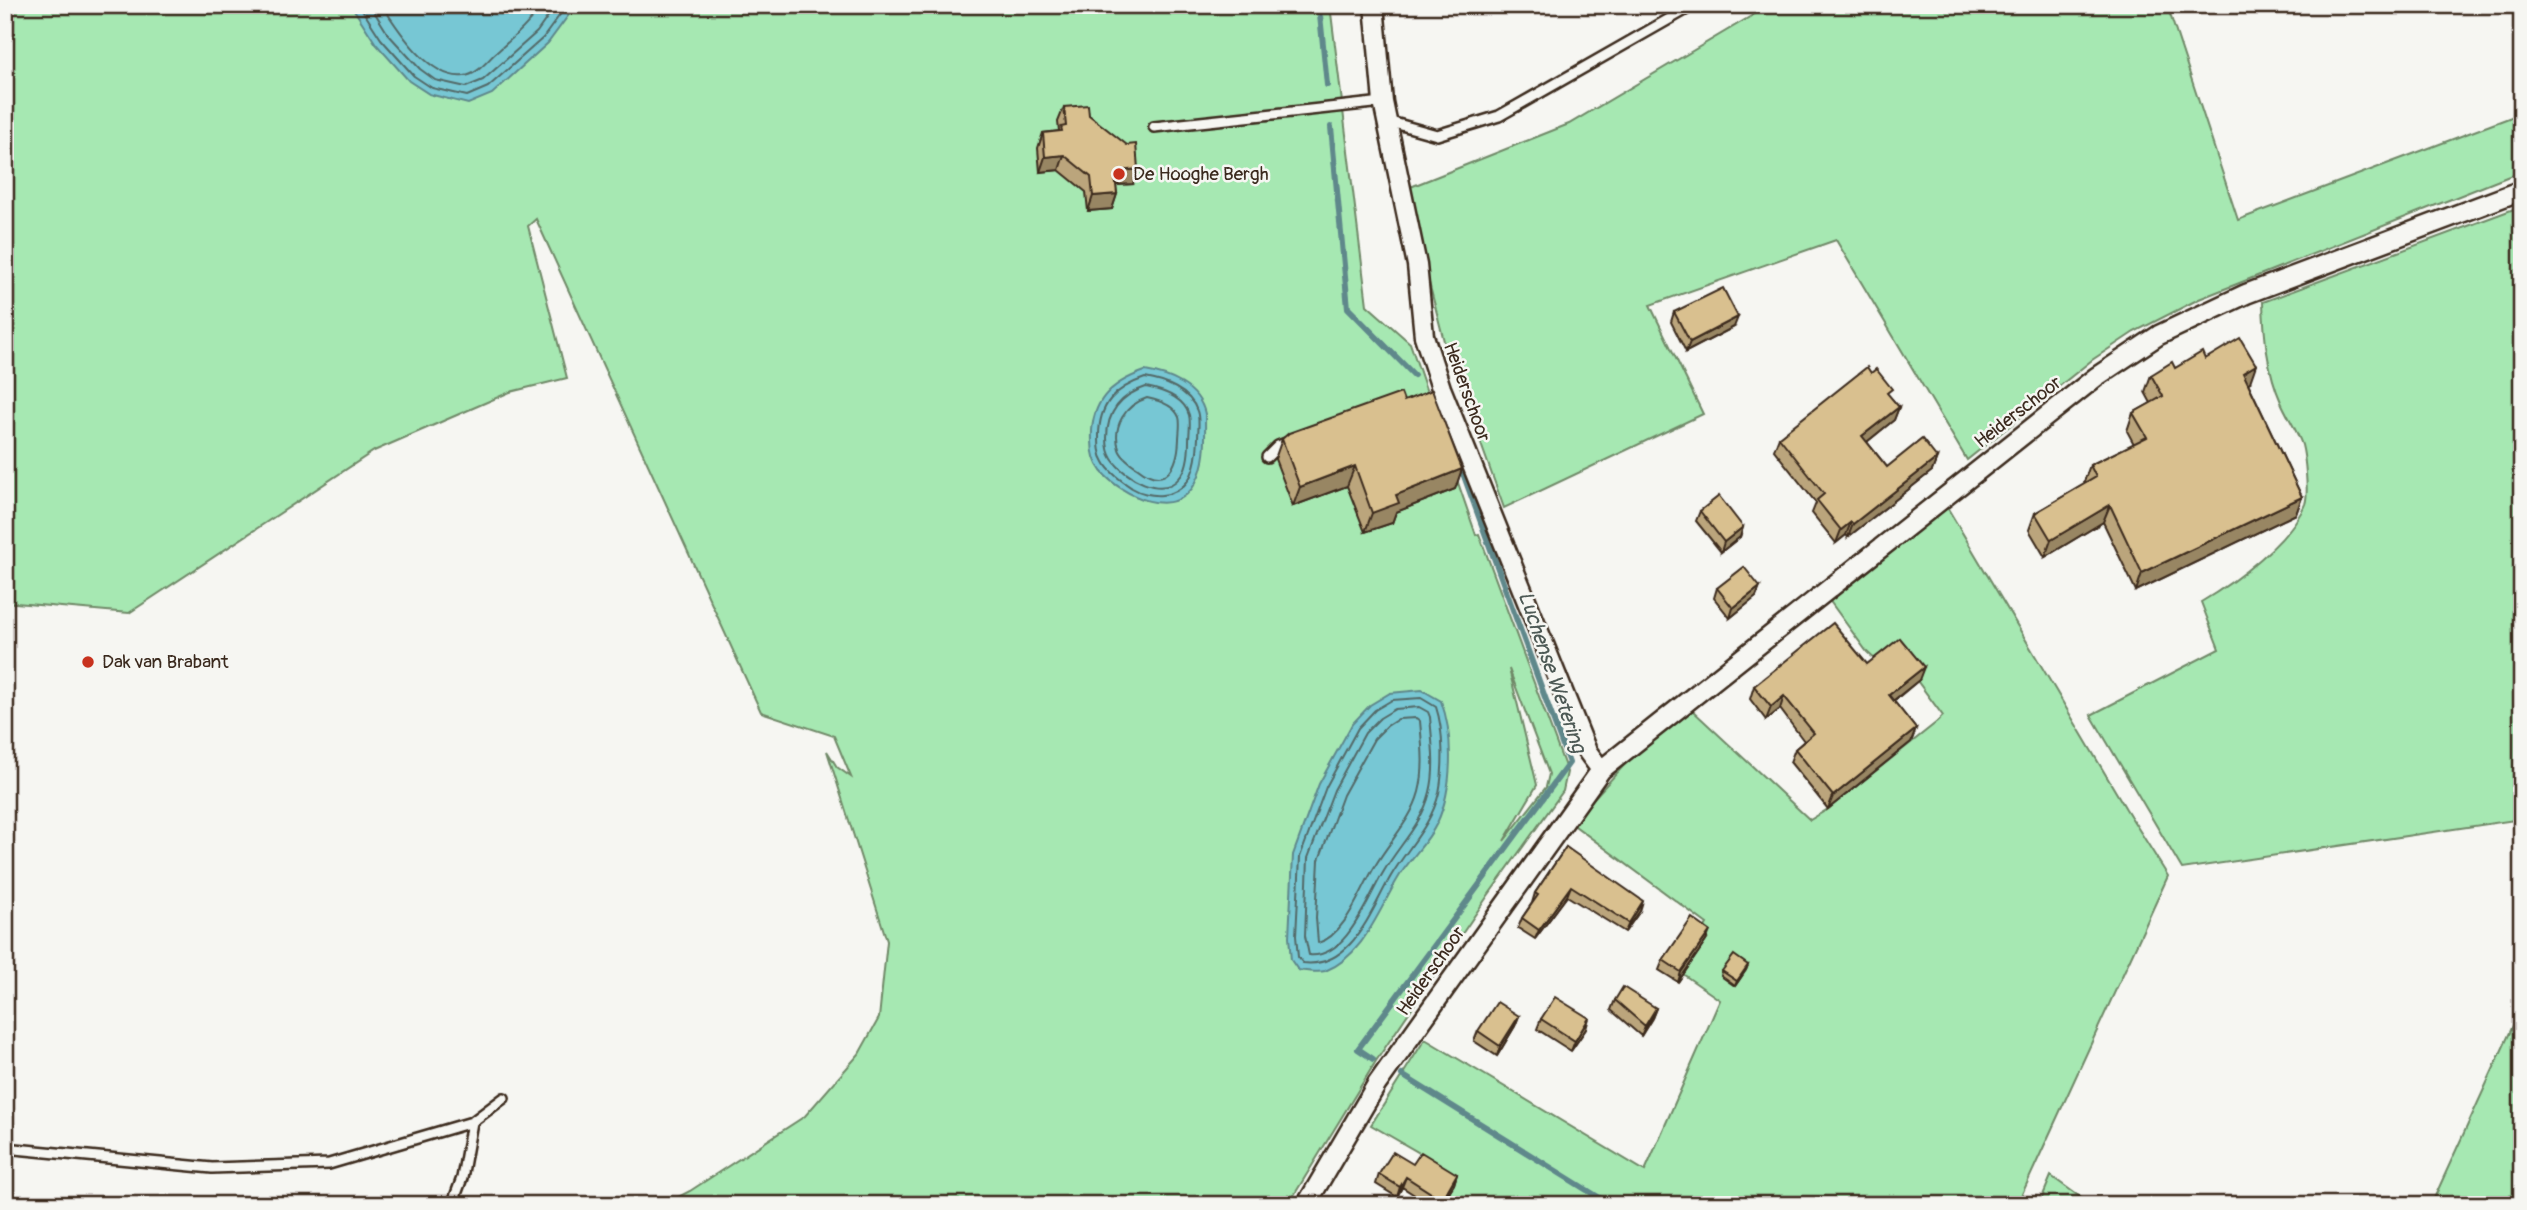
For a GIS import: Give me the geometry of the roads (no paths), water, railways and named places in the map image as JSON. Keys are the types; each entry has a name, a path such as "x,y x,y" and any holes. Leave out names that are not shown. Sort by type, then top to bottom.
{"street":[{"name":"Heiderschoor","path":"1374,5 1383,102 1417,265 1424,336 1435,390 1587,751 1601,770"},
{"name":"Heiderschoor","path":"1306,1205 1377,1084 1601,770 2096,377 2159,335 2246,294 2522,190"}],"lane":[{"path":"1387,121 1437,135 1499,116 1694,5"},
{"path":"1154,127 1383,102"},
{"path":"1267,457 1278,446 1303,437"},
{"path":"5,1148 212,1168 329,1164 472,1122 505,1098"},
{"path":"452,1205 462,1178 472,1122"}],"water":[{"path":"351,5 576,5 548,43 492,94 468,104 429,94 409,81 376,44"},
{"path":"1145,371 1164,375 1190,389 1202,404 1205,414 1205,449 1200,474 1187,494 1176,501 1149,501 1122,489 1101,471 1094,456 1092,427 1099,405 1112,388"},
{"path":"1422,690 1441,701 1450,746 1449,779 1437,823 1401,873 1368,932 1350,955 1325,971 1298,970 1291,960 1289,937 1293,855 1319,784 1352,724 1370,705 1390,693"}],"waterway":[{"name":"Luchense Wetering","path":"1319,5 1327,85"},
{"name":"Luchense Wetering","path":"1331,127 1348,308 1414,375"},
{"name":"Luchense Wetering","path":"1373,1059 1358,1049 1569,763 1460,465"},
{"name":"Luchense Wetering","path":"1402,1075 1611,1205"}],"place":[{"name":"De Hooghe Bergh","path":"1119,174"},
{"name":"Dak van Brabant","path":"88,662"}]}
